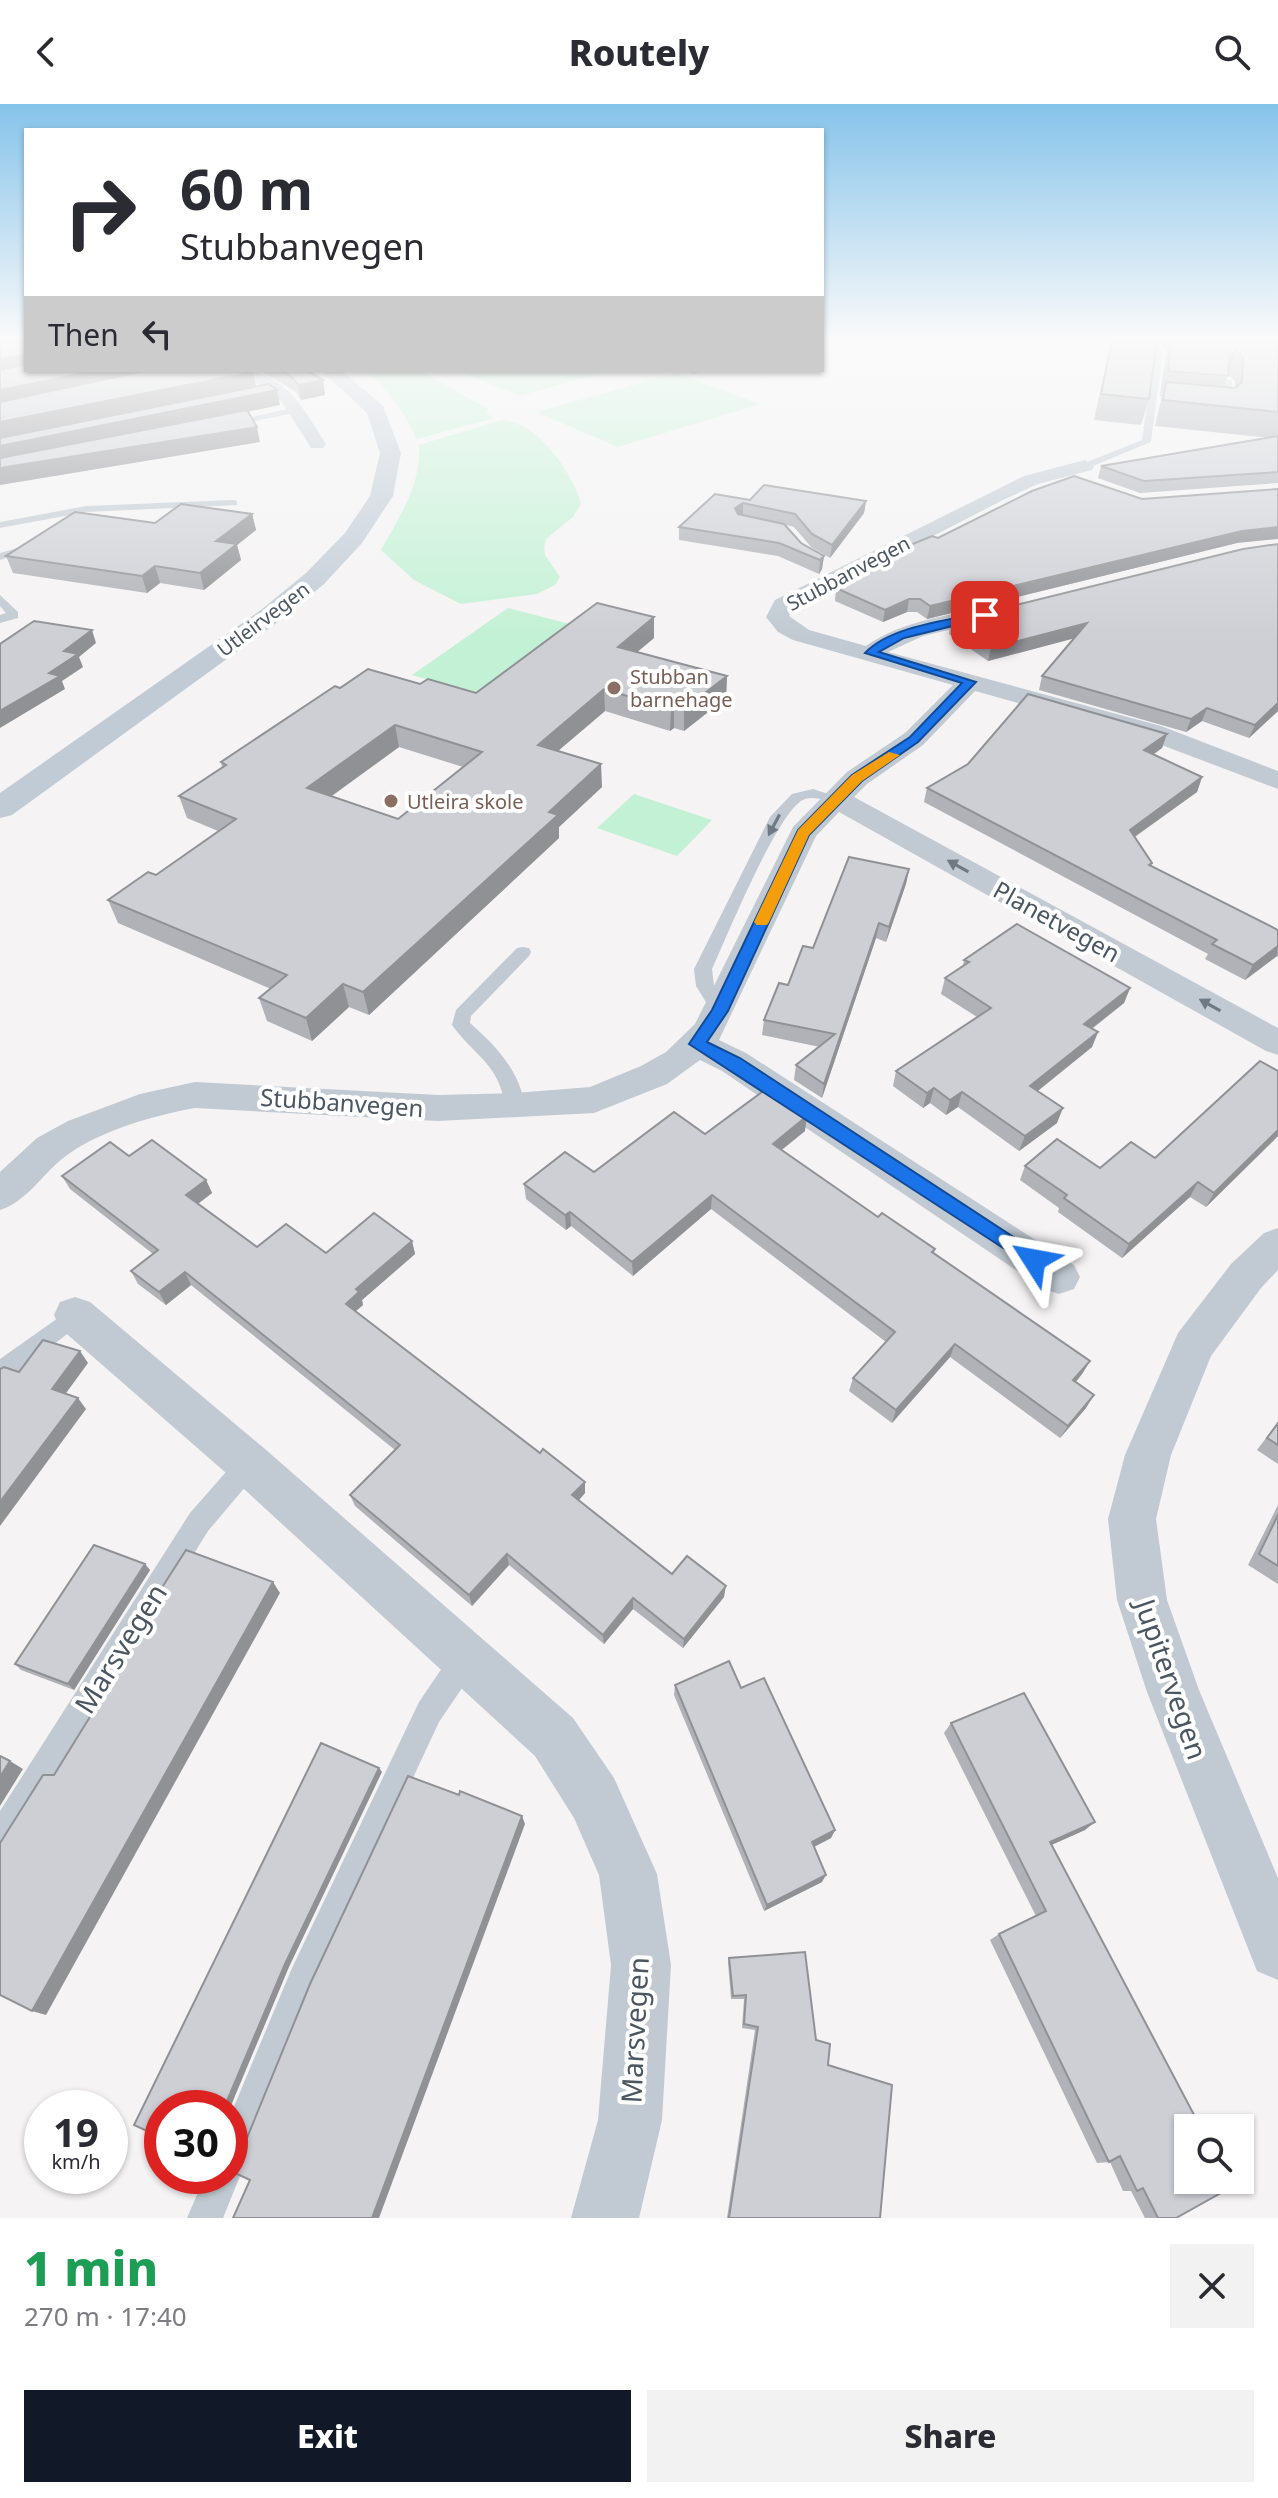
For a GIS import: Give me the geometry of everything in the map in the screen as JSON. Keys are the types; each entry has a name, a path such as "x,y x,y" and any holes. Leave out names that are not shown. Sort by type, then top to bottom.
{"main road":[{"name":"Utleirvegen","path":"0,808 291,599 343,554 375,509 389,473 388,440"}],"street":[{"path":"314,440 317,444"},
{"name":"Stubbanvegen","path":"0,1195 50,1148 81,1131 153,1103 195,1095 438,1108 594,1100 654,1075 678,1061 697,1044 720,1011 803,833 857,778 914,739 970,682 791,631 777,617 779,610 802,595 996,496 1056,473 1089,477"},
{"path":"871,653 883,643 900,636 1019,606"},
{"path":"970,682 1137,727 1276,778"},
{"name":"Planetvegen","path":"836,799 1278,1043"},
{"path":"697,1044 734,1062 1059,1277"},
{"name":"Jupitervegen","path":"1278,1244 1246,1276 1193,1346 1148,1455 1132,1519 1142,1600 1173,1692 1278,1950"},
{"name":"Marsvegen","path":"75,1315 467,1656 554,1737 594,1798 628,1874 641,1965 630,2120 605,2218"}],"lane":[{"name":"Stubbanvegen","path":"1089,477 1146,440"},
{"path":"0,525 45,512 145,503 233,503"},
{"path":"0,557 24,549"},
{"path":"0,599 14,615 0,619"},
{"path":"515,1106 514,1089 497,1058 461,1025 462,1014 523,952"},
{"name":"Marsvegen","path":"0,1372 75,1315"},
{"name":"Marsvegen","path":"0,1838 199,1522 249,1464"},
{"path":"248,2114 303,1979 429,1712 467,1656"},
{"path":"205,2218 215,2194"}],"green space":[{"path":"437,440 541,440 552,451 570,478 581,504 573,517 547,538 544,546 545,555 560,577 555,585 537,594 461,604 414,580 381,550 413,487 419,445"},
{"path":"601,440 642,440 618,447"},
{"path":"508,608 574,625 480,695 412,675"},
{"path":"634,794 712,820 677,856 597,828"}],"building":[{"path":"0,440 31,440 0,446"},
{"path":"94,440 178,440 0,468 0,458"},
{"path":"1256,440 1278,440 1278,472 1144,481 1101,466"},
{"path":"1074,476 1142,499 1278,489 1278,527 1242,531 930,606 920,599 909,599 885,610 836,588 860,578 847,572 855,568 932,536 938,538 1032,491"},
{"path":"764,485 866,501 832,545 812,534 795,514 743,503 735,508 738,514 784,524 801,543 824,556 820,560 779,543 679,527 715,494 750,500"},
{"path":"181,504 252,514 216,541 237,544 200,573 155,566 142,576 6,556 75,512 155,523"},
{"path":"1278,544 1278,703 1255,725 1207,708 1191,719 1042,676 1087,623 991,648 951,621 1243,549"},
{"name":"Utleira skole","path":"597,603 654,617 618,647 727,676 684,709 674,706 671,709 604,689 538,745 601,764 549,812 558,815 363,992 343,984 306,1018 259,998 287,975 108,900 148,872 156,875 236,819 179,796 226,765 221,762 335,686 340,688 368,669 420,684 428,679 476,693","holes":["395,725 482,752 398,819 307,788"]},
{"path":"34,621 92,630 64,651 78,654 49,673 60,676 0,711 0,644"},
{"path":"1028,694 1167,734 1144,750 1202,777 1130,830 1152,863 1149,865 1278,930 1278,946 1253,965 1212,944 1217,940 927,788 968,764"},
{"path":"849,857 909,869 889,927 879,923 824,1084 796,1065 835,1034 764,1020 779,983 788,985 803,946 813,948"},
{"path":"1017,924 1130,988 1084,1024 1098,1032 1030,1086 1063,1108 1025,1136 962,1092 950,1100 934,1088 927,1093 896,1071 991,1008 945,978 969,962 964,960"},
{"path":"1260,1061 1278,1071 1278,1130 1214,1193 1198,1182 1129,1244 1025,1166 1057,1139 1100,1168 1131,1142 1155,1158"},
{"path":"766,1089 807,1116 773,1144 878,1217 882,1213 935,1249 932,1252 1090,1361 1073,1380 1094,1395 1068,1426 955,1344 896,1410 853,1378 895,1332 712,1195 632,1262 570,1212 565,1215 524,1184 565,1152 594,1172 674,1112 705,1134"},
{"path":"152,1140 206,1180 186,1195 257,1247 286,1224 326,1253 374,1213 412,1241 356,1289 359,1292 346,1304 540,1453 543,1449 585,1482 572,1495 672,1574 687,1556 726,1586 684,1639 633,1598 603,1635 507,1554 469,1595 350,1495 400,1445 185,1272 159,1292 131,1271 158,1250 62,1176 110,1142 129,1156"},
{"path":"43,1340 80,1351 52,1389 78,1398 0,1502 0,1369 4,1367 19,1372"},
{"path":"1278,1423 1278,1445 1267,1438"},
{"path":"1278,1515 1278,1566 1259,1554"},
{"path":"94,1545 145,1564 68,1684 15,1664"},
{"path":"186,1550 273,1582 32,2011 0,1995 0,1843 43,1775 54,1775 101,1699 95,1696 95,1692"},
{"path":"729,1661 741,1688 764,1678 835,1830 812,1842 826,1875 767,1905 675,1685"},
{"path":"1024,1693 1095,1822 1050,1842 1194,2114 1174,2114 1174,2194 1219,2194 1176,2218 1158,2218 1143,2188 1137,2191 1120,2156 1109,2162 999,1934 1046,1911 951,1723"},
{"path":"321,1743 379,1768 285,1964 232,2090 151,2090"},
{"path":"0,1756 10,1761 0,1777"},
{"path":"408,1776 459,1795 460,1791 522,1816 372,2218 233,2218 244,2194 248,2194 248,2135 310,1984"},
{"path":"805,1952 816,2040 830,2044 828,2065 892,2085 880,2218 729,2218 758,2027 744,2024 746,1995 733,1996 729,1958"},
{"path":"144,2105 144,2130 134,2125"}],"slow traffic":[{"path":"762,922 803,833 857,778 893,755"}],"place":[{"name":"Stubban barnehage","path":"614,688"},
{"name":"Utleira skole","path":"391,801"}],"route":[{"path":"985,615 900,636 883,643 871,653 970,682 914,739 857,778 803,833 720,1011 697,1044 734,1062 1034,1260"}]}
